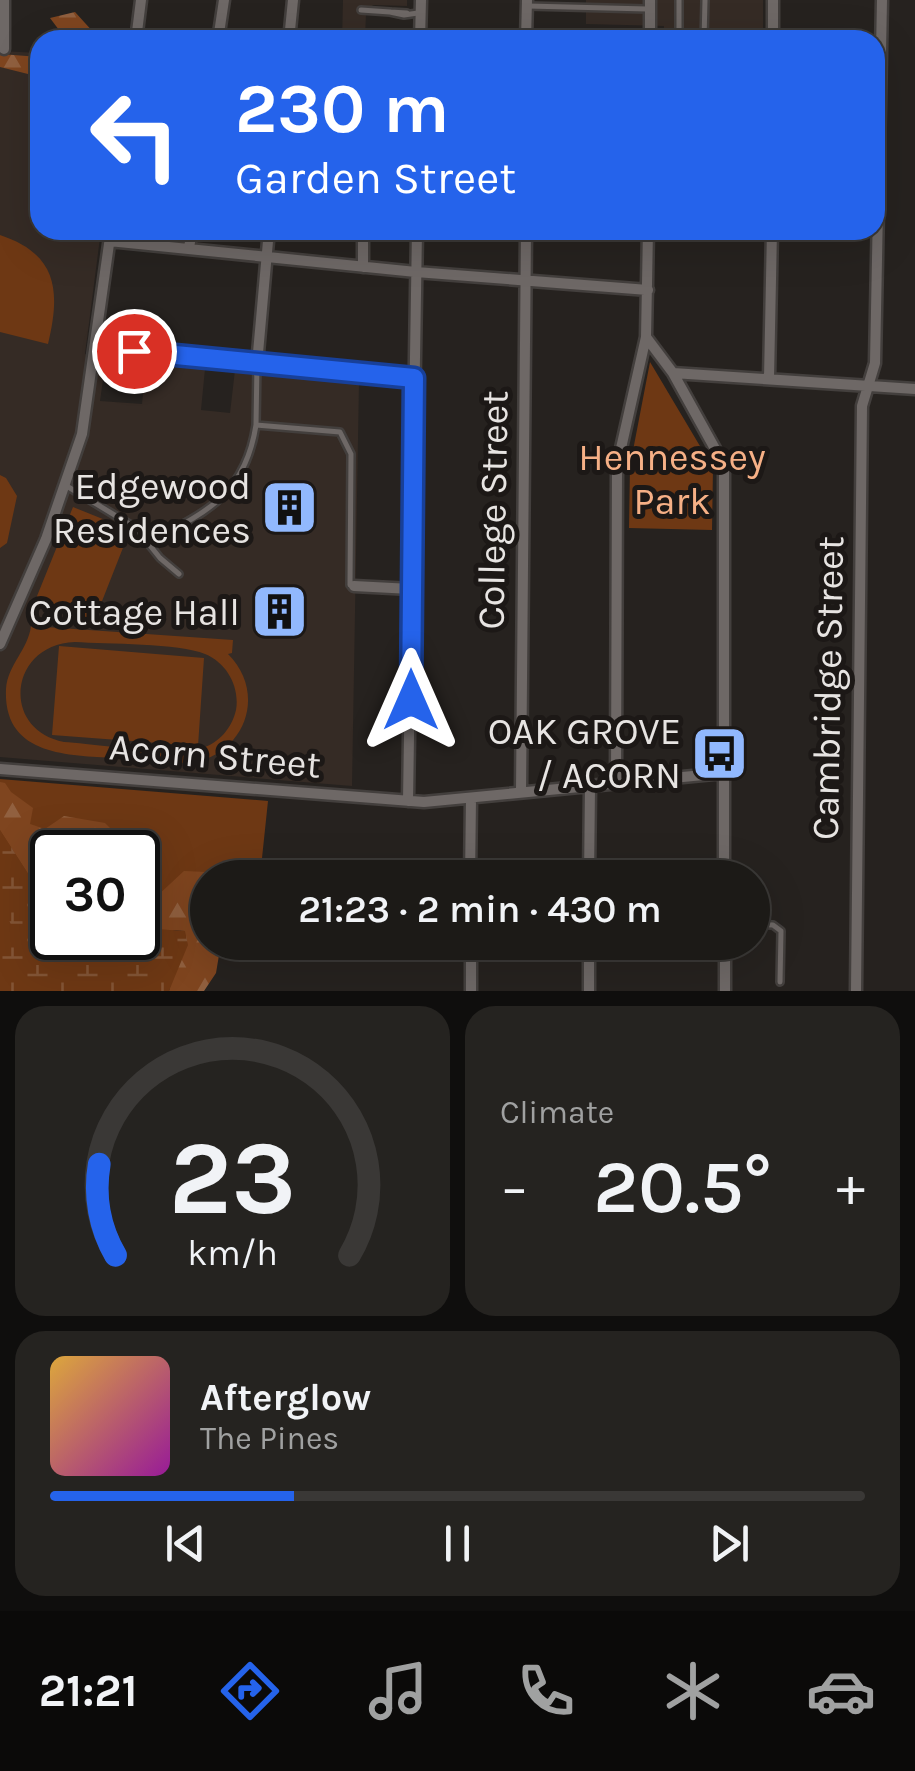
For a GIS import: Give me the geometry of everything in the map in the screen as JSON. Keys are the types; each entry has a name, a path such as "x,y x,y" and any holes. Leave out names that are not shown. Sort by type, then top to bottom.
{"street":[{"path":"4,0 4,48"},
{"path":"137,30 141,0"},
{"path":"220,30 224,0"},
{"path":"290,30 293,0"},
{"path":"420,30 421,0"},
{"path":"773,0 773,30"},
{"name":"Cambridge Street","path":"881,30 882,0"},
{"path":"526,30 527,3"},
{"path":"650,4 650,30"},
{"path":"0,644 46,540 82,436 109,240"},
{"path":"140,240 266,258 648,290"},
{"path":"189,248 190,240"},
{"path":"258,364 268,240"},
{"path":"363,267 364,240"},
{"path":"408,801 417,240"},
{"name":"College Street","path":"521,791 526,240"},
{"path":"616,782 617,466 646,337 648,240"},
{"path":"769,378 772,240"},
{"name":"Cambridge Street","path":"856,991 862,406 875,363 877,240"},
{"path":"646,337 673,373 724,465 724,860"},
{"path":"96,347 414,378"},
{"path":"673,373 915,389"},
{"path":"352,585 411,589"},
{"name":"Acorn Street","path":"0,769 408,801 471,799 521,791 724,774"},
{"path":"589,860 590,787"},
{"path":"470,860 471,799"},
{"path":"471,960 472,991"},
{"path":"589,960 589,991"},
{"path":"724,960 725,991"}],"lane":[{"path":"679,30 680,0"},
{"path":"704,30 705,0"},
{"path":"527,3 650,4"},
{"path":"361,10 421,13"},
{"path":"147,543 210,510 222,500 250,458 256,425 258,364"},
{"path":"256,425 340,432 350,454 352,585"},
{"path":"66,485 136,528 179,574"},
{"path":"770,925 781,931 780,982"}],"shaded area":[{"path":"343,0 407,0 407,6 373,5 366,13 365,30 342,30"},
{"path":"586,0 763,0 763,30 664,30 664,26 586,24"},
{"path":"0,51 30,52 30,240 100,240 85,354 106,359 100,401 142,404 146,363 205,369 201,410 230,413 235,370 359,382 352,786 0,757"}],"green space":[{"path":"75,12 91,30 59,30 50,18"},
{"path":"0,54 30,56 30,78 28,74 0,67"},
{"path":"0,235 33,252 50,276 54,307 48,344 0,332"},
{"name":"Hennessey Park","path":"650,362 713,468 712,530 629,528 630,466"},
{"path":"0,475 17,496 7,543 0,548"},
{"path":"73,507 130,530 93,624 35,601"},
{"path":"31,626 233,640 232,653 228,654 240,669 246,686 245,719 226,747 192,763 78,755 42,748 15,728 6,689","holes":["75,642 178,648 213,658 234,685 237,701 231,723 214,742 190,750 64,742 43,734 29,722 22,706 21,688 26,671 36,657 53,646"]},
{"path":"59,646 204,658 198,746 52,735"},
{"path":"0,779 268,801 262,860 190,860 190,925 160,935 160,830 30,830 30,960 89,960 0,991"},
{"path":"0,782 33,808 30,824 45,829 64,816 105,823 112,830 30,830 30,877 0,830"},
{"path":"0,830 30,877 30,960 160,960 160,929 185,931 188,945 169,991 0,991 0,955 17,938 0,900"},
{"path":"184,871 190,871 190,960 218,960 216,973 204,991 169,991 185,931 160,929 160,893"}],"place":[{"name":"Edgewood Residences","path":"290,508"},
{"name":"Cottage Hall","path":"279,612"},
{"name":"OAK GROVE / ACORN","path":"720,753"}],"route":[{"path":"134,351 414,378 411,700"}]}
